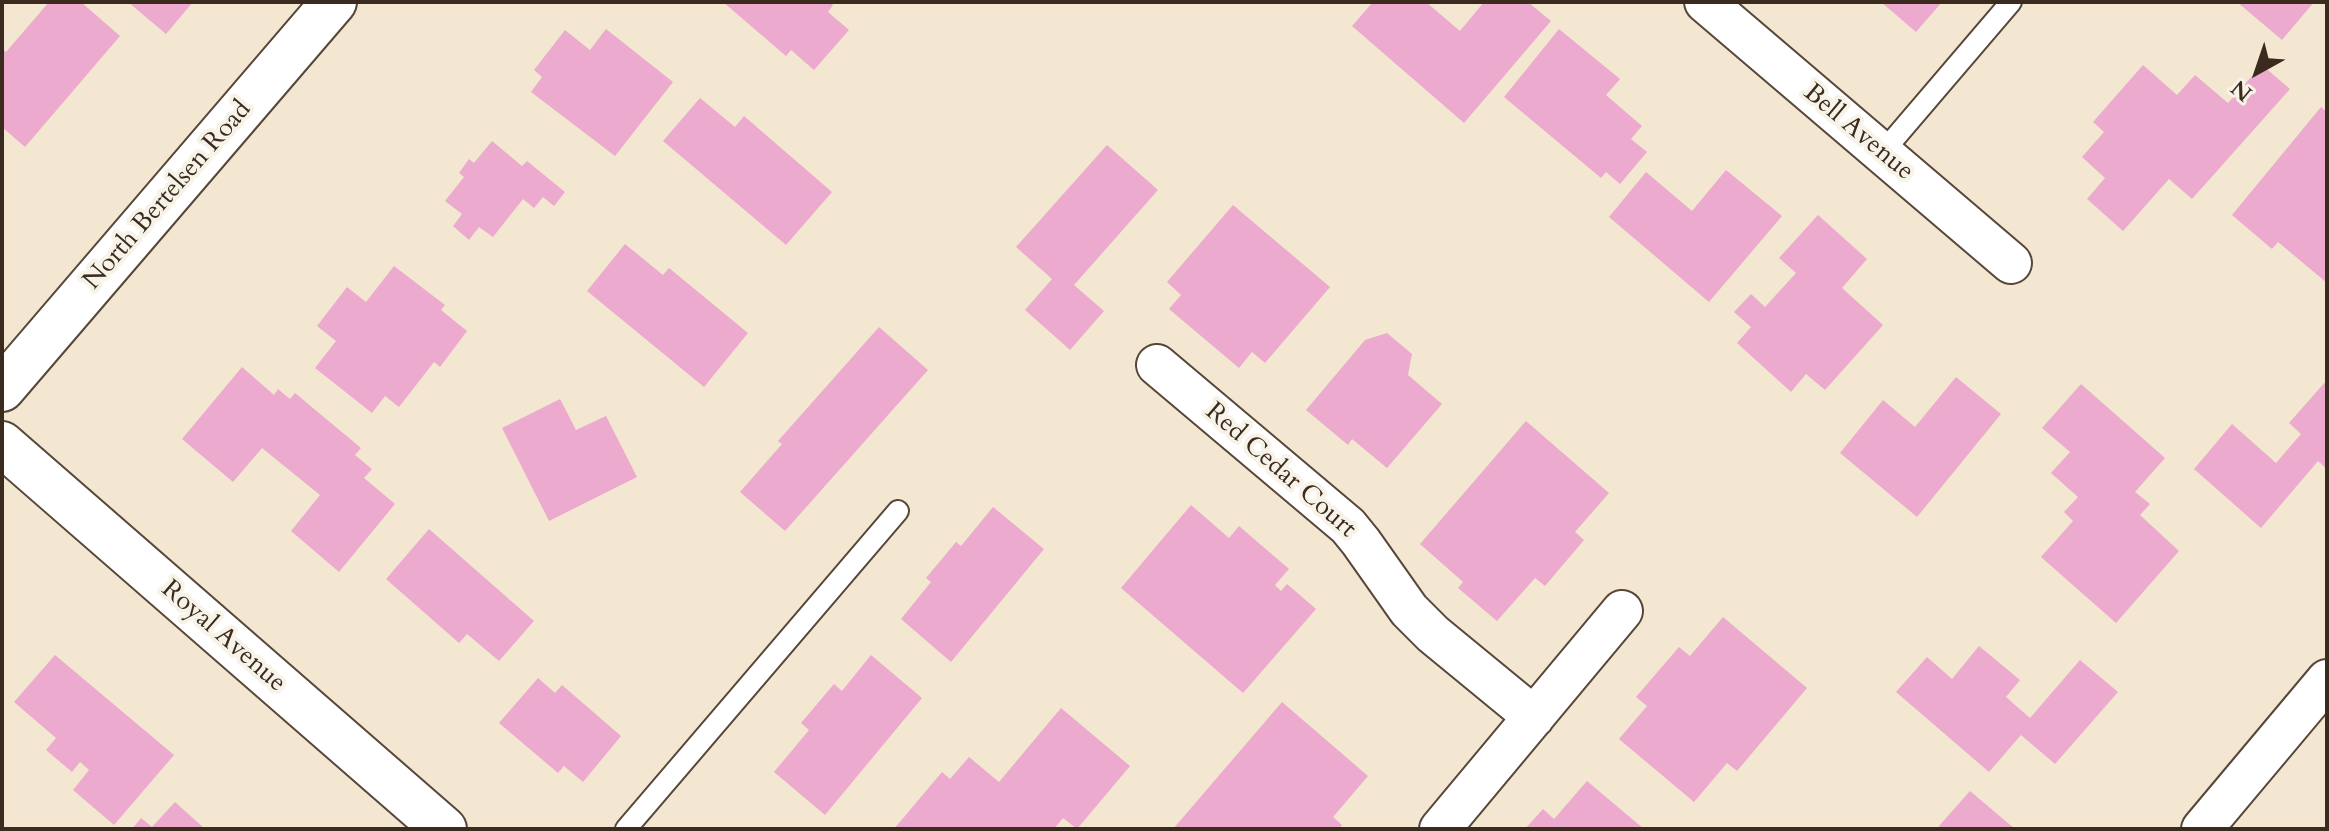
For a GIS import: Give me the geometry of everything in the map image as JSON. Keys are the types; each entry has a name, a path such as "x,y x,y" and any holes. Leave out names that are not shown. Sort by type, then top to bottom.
{"street":[{"name":"North Bertelsen Road","path":"2,389 334,2"},
{"name":"Bell Avenue","path":"1705,2 2011,263"},
{"name":"Red Cedar Court","path":"1157,365 1348,526 1409,610 1433,634 1534,717"},
{"name":"Royal Avenue","path":"2,444 444,829"},
{"path":"1440,829 1622,611"},
{"path":"2202,829 2327,680"}],"lane":[{"path":"1882,153 2011,2"},
{"path":"626,829 898,511"}],"building":[{"path":"49,2 81,2 120,36 25,147 2,127 2,48 6,52"},
{"path":"128,2 193,2 166,34"},
{"path":"723,2 829,2 833,5 828,12 849,30 814,70 791,50 786,56"},
{"path":"1373,2 1426,2 1460,31 1484,2 1528,2 1551,21 1464,123 1352,26"},
{"path":"1881,2 1942,2 1916,32"},
{"path":"2237,2 2314,2 2282,40"},
{"path":"606,29 673,82 615,156 531,92 542,77 534,70 565,30 590,50"},
{"path":"1559,29 1620,79 1606,95 1642,126 1631,139 1647,152 1620,184 1606,172 1601,178 1504,97"},
{"path":"2143,65 2177,95 2195,75 2228,103 2262,65 2290,89 2192,199 2169,179 2123,231 2087,199 2105,178 2082,157 2104,132 2093,122"},
{"path":"700,98 735,127 744,116 832,192 786,245 663,141"},
{"path":"2321,107 2327,112 2327,283 2278,242 2272,249 2232,215"},
{"path":"492,141 522,166 527,161 565,192 554,206 543,197 534,208 523,199 493,237 479,227 469,240 453,226 462,214 445,201 464,177 459,173 469,159 474,163"},
{"path":"1107,145 1158,190 1074,285 1104,311 1070,350 1025,310 1052,279 1016,247"},
{"path":"1726,170 1782,216 1709,302 1609,217 1646,172 1692,211"},
{"path":"1233,205 1330,287 1265,363 1252,352 1239,368 1169,309 1181,295 1167,282"},
{"path":"1818,215 1867,259 1842,288 1883,325 1825,390 1806,374 1791,392 1737,343 1751,327 1734,312 1751,294 1765,307 1796,273 1779,258"},
{"path":"625,244 663,275 669,268 748,333 704,387 587,291"},
{"path":"394,266 445,305 441,310 467,331 440,367 434,362 399,407 385,396 372,413 315,368 336,341 317,326 347,287 366,302"},
{"path":"879,327 928,370 785,531 740,492 782,444 778,441"},
{"path":"1387,333 1412,354 1408,375 1442,404 1387,468 1352,439 1348,445 1306,410 1365,340"},
{"path":"242,367 274,395 278,389 290,399 295,393 361,448 355,455 372,469 364,478 395,504 339,572 291,531 320,495 262,448 233,482 182,439"},
{"path":"1956,377 2001,414 1917,517 1840,453 1883,400 1915,427"},
{"path":"2327,380 2327,469 2318,461 2261,528 2194,469 2232,424 2276,463 2301,434 2289,423"},
{"path":"2081,384 2165,458 2135,492 2150,504 2140,515 2179,551 2116,623 2041,557 2073,521 2064,512 2078,497 2051,473 2070,452 2042,428"},
{"path":"560,399 576,430 606,416 637,477 549,521 502,428"},
{"path":"1526,421 1609,493 1575,532 1584,540 1545,586 1535,578 1497,621 1458,588 1463,582 1420,544"},
{"path":"1191,505 1229,538 1239,526 1289,569 1275,585 1281,591 1287,584 1316,609 1243,693 1121,588"},
{"path":"993,507 1044,549 951,662 901,619 931,582 926,578 956,542 961,546"},
{"path":"429,529 534,621 499,661 467,634 459,643 386,579"},
{"path":"1723,617 1807,688 1737,771 1727,763 1694,802 1619,739 1647,706 1636,697 1679,647 1690,656"},
{"path":"1979,646 2020,680 2006,697 2030,718 2080,660 2118,692 2055,764 2021,735 1989,772 1896,692 1927,657 1952,679"},
{"path":"55,655 174,755 114,825 73,790 89,770 80,762 72,772 46,750 56,738 14,702"},
{"path":"871,655 922,698 825,815 774,772 809,730 801,723 834,684 842,691"},
{"path":"538,678 555,693 562,685 621,736 583,782 564,766 558,773 499,723"},
{"path":"1282,702 1368,776 1333,817 1342,825 1338,829 1173,829"},
{"path":"1061,708 1130,766 1077,829 1063,818 1054,829 894,829 942,772 950,779 969,757 999,782"},
{"path":"1587,781 1644,829 1525,829 1543,809 1554,819"},
{"path":"1970,791 2015,829 1942,829 1939,826"},
{"path":"175,802 205,829 132,829 141,818 152,827"}]}
